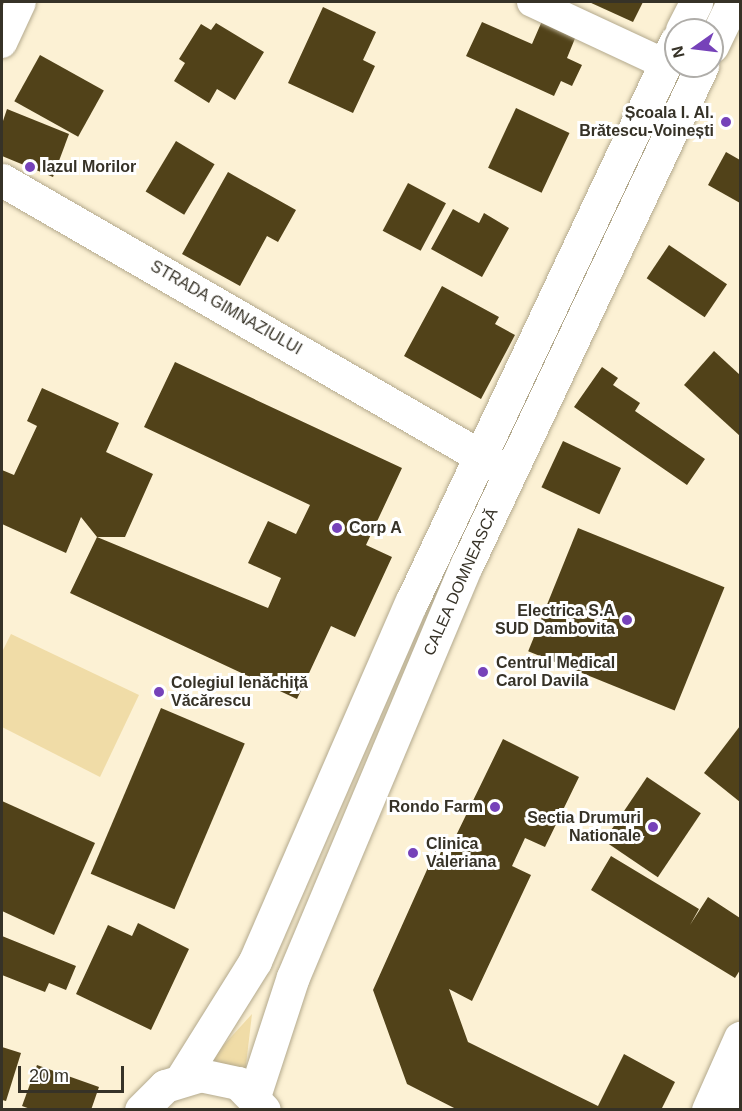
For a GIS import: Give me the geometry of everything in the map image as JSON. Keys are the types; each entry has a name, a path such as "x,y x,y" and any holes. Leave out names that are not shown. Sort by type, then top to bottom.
{"main road":[{"path":"688,18 696,2"},
{"path":"724,21 733,2"},
{"path":"182,1078 255,961 435,550 664,66"},
{"name":"CALEA DOMNEASCĂ","path":"259,1103 293,977 467,564 697,78"},
{"name":"STRADA GIMNAZIULUI","path":"2,180 448,440 511,472"},
{"path":"722,1102 741,1038"},
{"path":"141,1110 165,1086 182,1078 218,1077 238,1083 259,1103"}],"street":[{"path":"2,43 21,2"},
{"path":"532,2 664,51"}],"shaded area":[{"path":"11,634 139,695 100,777 2,727 2,652"},
{"path":"252,1014 245,1073 211,1059"}],"building":[{"path":"589,2 643,2 633,22"},
{"path":"323,7 376,32 363,60 375,66 353,113 288,83"},
{"path":"542,21 576,36 567,58 582,65 572,86 561,81 554,96 466,56 482,22 532,44"},
{"path":"216,23 264,52 235,100 217,89 209,103 174,81 185,63 179,59 201,24 211,30"},
{"path":"40,55 104,90 78,137 14,101"},
{"path":"516,108 569,133 542,193 488,168"},
{"path":"7,109 69,134 53,177 2,156 2,124"},
{"path":"176,141 215,164 184,215 146,192"},
{"path":"726,152 740,160 740,203 708,185"},
{"path":"228,172 296,210 278,242 267,236 240,286 182,254"},
{"path":"408,183 446,203 421,251 383,231"},
{"path":"453,209 479,223 484,213 509,228 482,277 431,249"},
{"path":"669,245 727,284 705,317 647,278"},
{"path":"442,286 499,317 495,324 515,335 481,399 404,356"},
{"path":"714,351 740,375 740,436 684,385"},
{"name":"Corp A","path":"175,362 402,468 366,545 392,557 355,637 331,626 297,699 70,593 97,537 268,608 281,578 248,563 268,521 296,534 310,505 144,427"},
{"path":"602,367 618,378 613,385 640,403 635,411 705,459 687,485 574,407"},
{"path":"42,388 119,423 106,452 153,474 125,537 97,537 81,517 66,553 2,524 2,470 14,475 37,426 27,421"},
{"path":"563,441 621,468 599,514 541,487"},
{"name":"Electrica S.A SUD Dambovita","path":"578,528 724,587 675,711 528,651"},
{"path":"161,708 245,744 174,909 91,874"},
{"path":"740,726 740,802 704,773"},
{"path":"503,739 579,777 545,847 525,838 512,866 531,875 472,1001 449,989 468,1042 598,1106 624,1054 675,1082 661,1110 458,1110 407,1084 373,990 439,843 450,848"},
{"name":"Sectia Drumuri Nationale","path":"647,777 701,813 658,877 604,841"},
{"path":"2,801 95,843 54,935 2,911"},
{"path":"611,856 699,909 690,925 708,897 740,918 740,970 735,978 591,890"},
{"path":"138,923 189,949 151,1030 76,994 108,925 132,936"},
{"path":"2,936 76,966 66,990 49,983 45,992 2,975"},
{"path":"2,1047 21,1053 6,1101 2,1100"},
{"path":"37,1065 99,1087 91,1110 33,1110 22,1106"}],"place":[{"name":"Școala I. Al. Brătescu-Voinești","path":"726,122"},
{"name":"Iazul Morilor","path":"30,167"},
{"name":"Corp A","path":"337,528"},
{"name":"Electrica S.A SUD Dambovita","path":"627,620"},
{"name":"Centrul Medical Carol Davila","path":"483,672"},
{"name":"Colegiul Ienăchiță Văcărescu","path":"159,692"},
{"name":"Rondo Farm","path":"495,807"},
{"name":"Sectia Drumuri Nationale","path":"653,827"},
{"name":"Clinica Valeriana","path":"413,853"}]}
